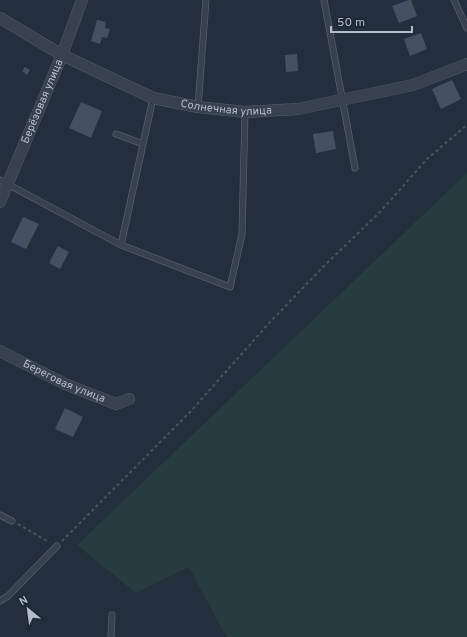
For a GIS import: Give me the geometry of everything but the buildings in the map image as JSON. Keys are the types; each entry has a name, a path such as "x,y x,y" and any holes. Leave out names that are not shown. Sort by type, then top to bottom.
{"street":[{"name":"Берёзовая улица","path":"0,202 4,182 62,54 82,0"},
{"name":"Солнечная улица","path":"0,18 62,54 153,98 198,107 245,112 298,109 412,85 467,64"},
{"name":"Береговая улица","path":"0,351 65,384 116,404 129,399"}],"lane":[{"path":"198,107 206,0"},
{"path":"324,0 355,168"},
{"path":"454,0 467,28"},
{"path":"121,245 153,98"},
{"path":"4,182 121,245 230,287 242,234 245,112"},
{"path":"116,134 143,144"},
{"path":"0,515 12,521"},
{"path":"0,601 8,596 57,546"},
{"path":"111,637 112,615"}],"path":[{"path":"12,521 57,546 191,411 270,322 326,264 379,214 427,159 467,125"}],"green space":[{"path":"467,173 467,637 227,637 189,567 136,593 77,545"}]}
